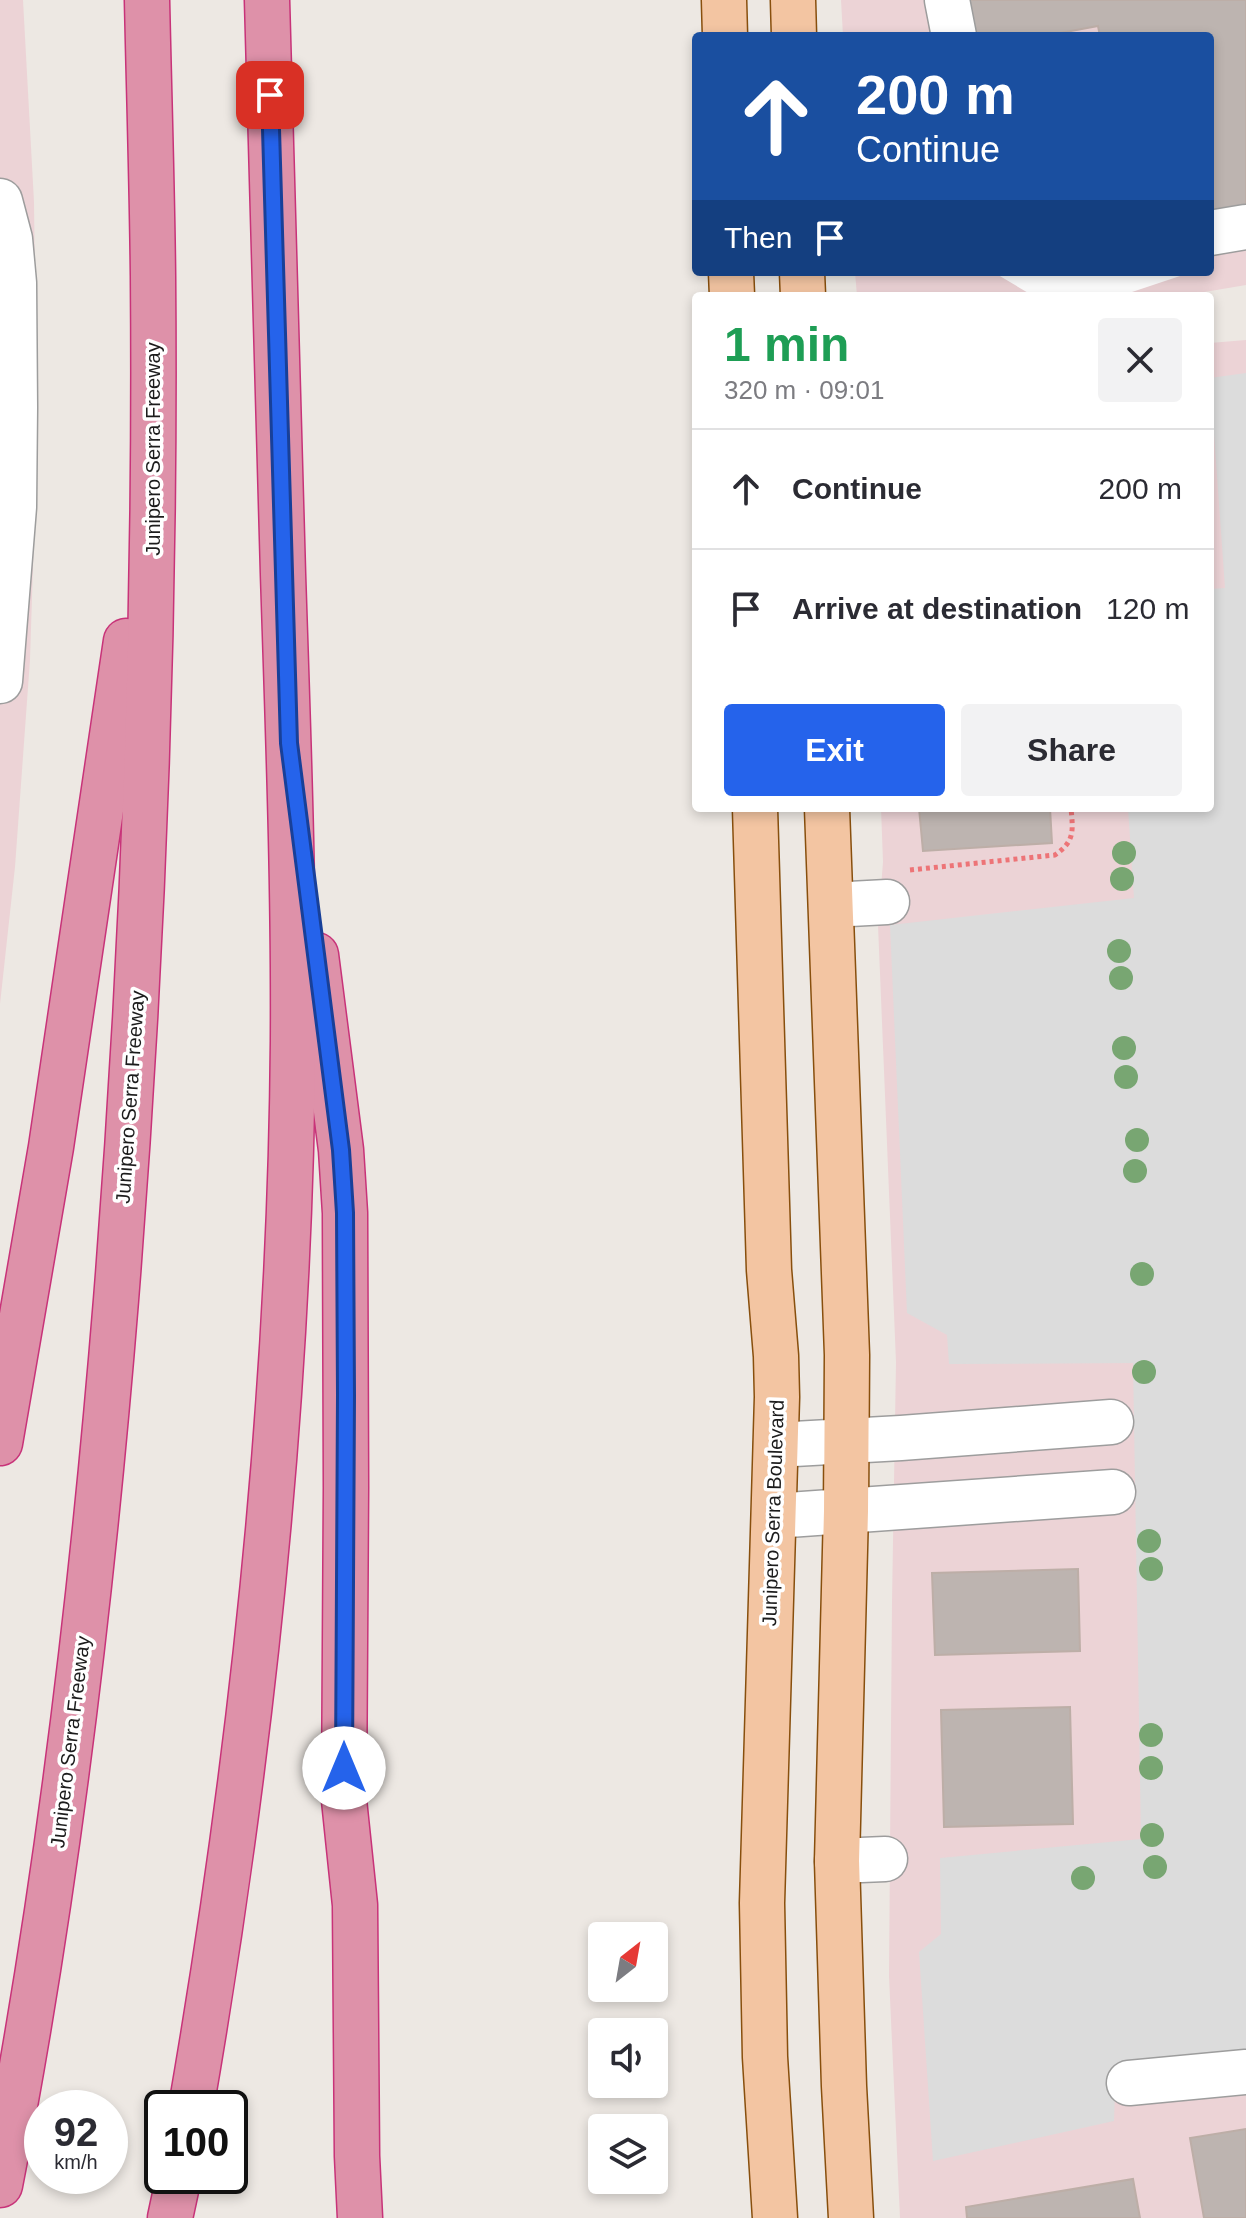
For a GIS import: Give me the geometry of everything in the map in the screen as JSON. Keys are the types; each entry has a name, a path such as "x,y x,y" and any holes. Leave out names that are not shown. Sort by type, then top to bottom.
{"highway":[{"name":"Junipero Serra Freeway","path":"0,2185 40,1965 63,1810 95,1535 127,1151 141,905 150,658 153,274 147,0"},
{"path":"194,2090 235,1831 269,1529 287,1243 293,1045 293,889 267,0"},
{"path":"0,1443 82,946 136,577 153,429"},
{"path":"289,743 341,1150 345,1213 344,1800 334,1905 330,2218"},
{"path":"344,1800 355,1905 360,2218"},
{"path":"170,2218 175,2194"}],"main road":[{"path":"724,0 725,32"},
{"path":"793,0 794,32"},
{"name":"Junipero Serra Boulevard","path":"755,812 768,1254 776,1356 776,1445 762,1865 768,2117 775,2218"},
{"path":"827,812 845,1264 847,1441 837,1861 851,2218"}],"lane":[{"path":"947,0 953,32"},
{"path":"0,201 10,239 14,283 15,408 14,507 0,681"},
{"path":"1214,232 1246,227"},
{"path":"831,905 896,886"},
{"path":"776,1445 1111,1422"},
{"path":"774,1516 1113,1492"},
{"path":"837,1861 885,1859"},
{"path":"1129,2083 1246,2072"}],"path":[{"path":"896,886 1055,855 1070,841 1073,832 1071,812"}],"shaded area":[{"path":"0,0 23,0 34,202 37,442 30,660 15,867 0,1004"},
{"path":"841,0 1246,0 1246,285 1205,292 857,292 855,276 1214,276 1214,32 843,32"},
{"path":"1246,340 1246,2218 900,2218 889,1976 896,1362 878,925 883,862 881,812 1214,812 1214,343"},
{"path":"1246,373 1246,2051 1116,2064 1114,2121 933,2161 919,1952 941,1934 940,1858 1141,1839 1133,1363 949,1364 947,1335 907,1313 890,925 1134,898 1128,812 1214,812 1214,589 1225,588 1214,434 1214,377"}],"pier":[{"path":"1000,276 1180,276 1132,292 1027,292"}],"building":[{"path":"966,0 1246,0 1246,213 1214,218 1214,32 1099,32 1098,26 1066,32 971,32"},
{"path":"919,812 1050,812 1052,843 923,851"},
{"path":"1078,1569 1080,1651 935,1655 932,1573"},
{"path":"1070,1707 1073,1824 944,1827 941,1710"},
{"path":"1246,2129 1246,2218 1204,2218 1190,2138"},
{"path":"1133,2179 1140,2218 967,2218 966,2207"}],"route":[{"path":"270,95 289,743 341,1150 345,1213 344,1768"}]}
